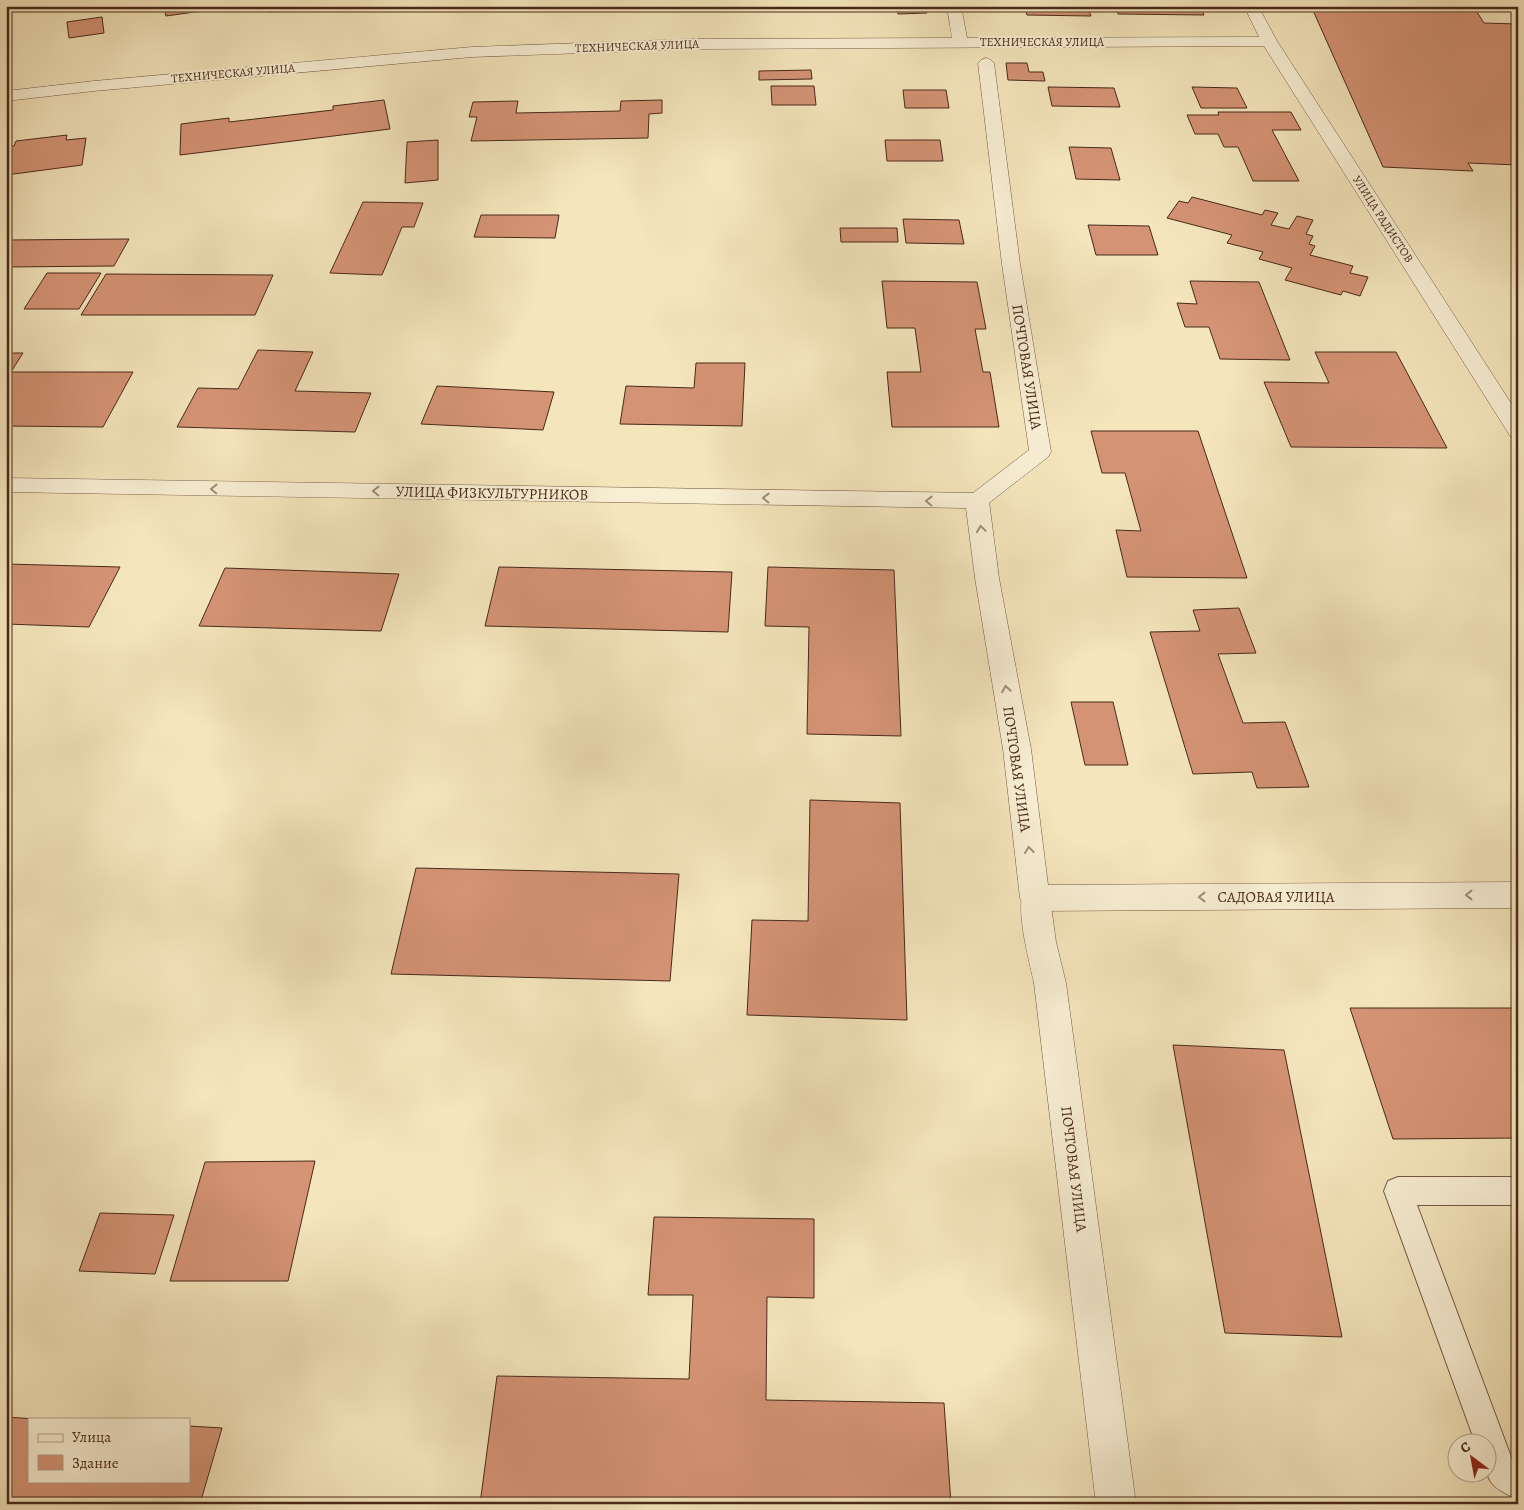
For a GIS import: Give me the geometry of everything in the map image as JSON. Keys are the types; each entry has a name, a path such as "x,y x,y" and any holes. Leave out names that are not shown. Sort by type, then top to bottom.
{"street":[{"path":"954,6 960,42"},
{"name":"УЛИЦА РАДИСТОВ","path":"1251,6 1269,41 1518,431"},
{"name":"ТЕХНИЧЕСКАЯ УЛИЦА","path":"6,96 94,86 472,52 693,44 1269,41"},
{"name":"ПОЧТОВАЯ УЛИЦА","path":"986,63 1011,264 1040,452 977,502 1017,749 1040,942 1050,983 1116,1504"},
{"name":"УЛИЦА ФИЗКУЛЬТУРНИКОВ","path":"6,485 977,502"},
{"name":"САДОВАЯ УЛИЦА","path":"1035,898 1518,895"}],"lane":[{"path":"1518,1191 1398,1191 1501,1472 1518,1484"}],"building":[{"path":"164,6 216,6 216,9 166,16"},
{"path":"271,6 321,6 320,10 269,12"},
{"path":"483,6 545,6 545,9 482,10"},
{"path":"668,6 729,6 729,10 668,10"},
{"path":"759,6 812,6 812,11 759,11"},
{"path":"897,6 925,6 927,13 898,14"},
{"path":"1024,6 1087,6 1091,16 1027,15"},
{"path":"1116,6 1200,6 1204,15 1118,14"},
{"path":"1311,6 1473,6 1484,23 1518,24 1518,150 1512,149 1518,159 1518,165 1468,163 1473,171 1383,167"},
{"path":"102,17 104,33 69,38 67,22"},
{"path":"1006,63 1027,63 1029,72 1043,72 1045,81 1008,80"},
{"path":"811,70 812,79 759,80 759,71"},
{"path":"771,86 814,86 816,105 772,105"},
{"path":"1048,87 1114,88 1120,107 1052,106"},
{"path":"1192,87 1237,88 1247,108 1201,108"},
{"path":"903,90 946,90 949,108 905,108"},
{"path":"384,100 390,129 180,155 181,124 229,118 229,122 333,110 333,106"},
{"path":"662,100 662,113 649,114 648,138 471,141 477,117 469,117 473,102 518,101 516,113 620,111 621,101"},
{"path":"1218,112 1291,112 1301,130 1272,130 1299,181 1253,181 1238,147 1224,147 1218,134 1195,134 1187,115 1219,115"},
{"path":"67,135 66,140 86,138 82,165 6,175 6,147 14,146 16,141"},
{"path":"438,140 438,180 405,183 407,142"},
{"path":"885,140 940,140 943,161 887,161"},
{"path":"1069,147 1111,148 1120,180 1076,179"},
{"path":"1192,197 1262,215 1265,210 1278,213 1271,225 1289,229 1297,216 1313,220 1306,234 1313,236 1309,244 1315,246 1310,255 1353,266 1350,273 1368,277 1360,296 1343,291 1341,295 1285,280 1292,268 1259,259 1263,252 1227,243 1232,235 1167,218 1179,201 1188,203"},
{"path":"363,202 423,203 414,227 402,227 382,275 330,273"},
{"path":"481,215 559,215 555,238 474,237"},
{"path":"903,219 959,220 964,244 906,243"},
{"path":"1088,225 1149,226 1158,255 1096,255"},
{"path":"840,228 897,228 898,242 841,242"},
{"path":"129,239 114,266 6,267 6,240"},
{"path":"47,273 101,273 79,309 24,309"},
{"path":"106,274 273,275 255,315 81,315"},
{"path":"882,281 977,282 986,329 975,329 983,372 990,372 999,427 892,427 887,372 921,372 915,328 887,328"},
{"path":"1190,281 1259,282 1290,360 1220,359 1209,327 1185,327 1177,303 1197,304"},
{"path":"258,350 313,352 295,391 371,393 355,432 177,427 198,388 238,389"},
{"path":"1315,352 1396,352 1447,448 1291,447 1264,382 1329,383"},
{"path":"6,353 23,353 11,372 133,372 103,427 6,426"},
{"path":"696,363 745,363 742,426 620,424 626,386 694,388"},
{"path":"437,386 554,392 543,430 421,424"},
{"path":"1091,431 1198,431 1247,578 1127,577 1116,530 1141,531 1125,473 1102,473"},
{"path":"6,564 120,567 89,627 6,624"},
{"path":"499,567 732,572 728,632 485,626"},
{"path":"768,567 894,570 901,736 807,734 809,627 765,626"},
{"path":"225,568 399,574 381,631 199,626"},
{"path":"1239,608 1256,653 1218,654 1243,723 1285,722 1309,787 1257,788 1252,772 1193,774 1150,632 1200,631 1193,610"},
{"path":"1071,702 1113,702 1128,765 1085,765"},
{"path":"810,800 900,803 907,1020 747,1015 752,920 808,921"},
{"path":"416,868 679,874 670,981 391,974"},
{"path":"1350,1008 1518,1008 1518,1138 1393,1139"},
{"path":"1173,1045 1284,1050 1342,1337 1225,1333"},
{"path":"315,1161 288,1281 170,1281 205,1162"},
{"path":"100,1213 174,1215 155,1274 79,1271"},
{"path":"654,1217 814,1219 814,1298 767,1297 766,1400 944,1403 951,1504 480,1504 497,1376 689,1379 693,1295 648,1295"},
{"path":"6,1417 28,1418 28,1482 190,1482 190,1426 222,1428 200,1504 6,1504"}]}
